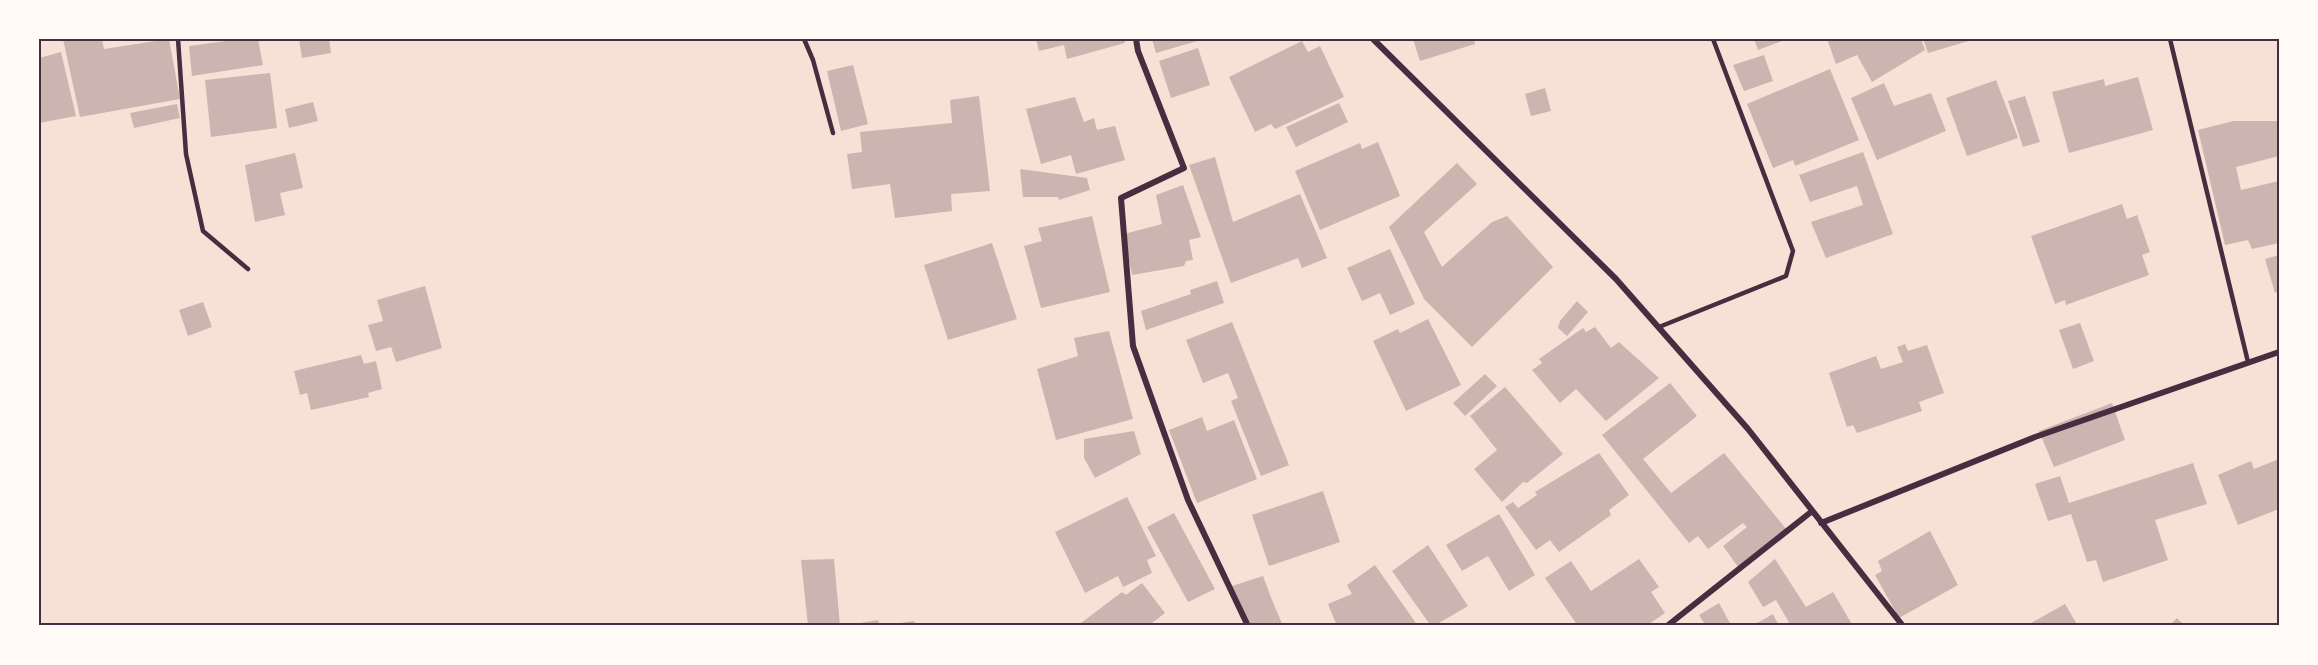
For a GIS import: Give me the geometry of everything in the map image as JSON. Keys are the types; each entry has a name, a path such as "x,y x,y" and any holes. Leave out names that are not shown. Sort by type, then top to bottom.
{"street":[{"path":"1136,39 1138,51 1184,168 1121,198 1133,346 1188,500 1248,626"},
{"path":"1373,39 1616,279 1748,429 1811,512 1903,626"},
{"path":"1821,523 2035,437 2279,352"},
{"path":"1667,626 1811,512"}],"lane":[{"path":"178,39 186,154 203,231 248,269"},
{"path":"804,39 813,60 833,133"},
{"path":"1659,327 1786,276 1793,251 1713,39"},
{"path":"2170,39 2248,362"}],"building":[{"path":"63,39 102,39 104,49 169,39 180,99 80,117"},
{"path":"258,39 263,65 192,76 189,46"},
{"path":"299,39 329,39 331,53 302,58"},
{"path":"1036,39 1124,39 1125,43 1067,59 1064,45 1039,51"},
{"path":"1152,39 1201,39 1201,40 1156,53"},
{"path":"1413,39 1474,39 1475,44 1420,61"},
{"path":"1754,39 1787,39 1758,50"},
{"path":"1827,39 1921,39 1925,50 1872,82 1857,55 1836,64"},
{"path":"1923,39 1972,39 1972,40 1928,53"},
{"path":"1302,41 1308,52 1320,46 1344,97 1275,129 1271,124 1255,132 1229,77"},
{"path":"1198,48 1210,85 1171,98 1159,61"},
{"path":"61,52 76,116 39,123 39,58"},
{"path":"1764,55 1773,81 1744,91 1733,65"},
{"path":"853,65 868,124 841,131 827,71"},
{"path":"1830,69 1859,140 1795,166 1793,160 1773,168 1747,104"},
{"path":"270,73 277,128 211,137 205,80"},
{"path":"2138,77 2153,130 2069,153 2052,92 2104,79 2105,86"},
{"path":"1996,80 2018,138 1967,156 1946,98"},
{"path":"1884,83 1894,106 1931,93 1946,131 1877,160 1851,98"},
{"path":"1545,88 1551,111 1531,116 1525,94"},
{"path":"979,96 990,191 951,194 952,211 895,218 890,184 852,189 847,154 862,152 860,132 952,123 950,100"},
{"path":"2025,96 2040,142 2023,147 2008,101"},
{"path":"1075,97 1084,122 1094,118 1097,130 1115,126 1125,160 1076,174 1071,155 1041,164 1026,109"},
{"path":"313,102 318,121 289,128 285,109"},
{"path":"1339,103 1348,122 1296,147 1286,127"},
{"path":"177,104 180,118 134,128 130,113"},
{"path":"2233,121 2279,121 2279,156 2236,167 2241,190 2279,181 2279,243 2252,249 2248,240 2225,245 2198,130"},
{"path":"1378,142 1400,196 1320,230 1295,171 1360,143 1362,149"},
{"path":"1863,152 1893,234 1826,258 1811,222 1863,205 1857,186 1810,202 1799,175"},
{"path":"295,153 303,188 280,193 285,215 255,222 245,165"},
{"path":"1215,157 1233,222 1300,194 1327,258 1302,268 1298,258 1231,283 1189,165"},
{"path":"1457,163 1477,184 1424,232 1442,267 1492,222 1507,216 1553,267 1472,347 1424,299 1389,227"},
{"path":"1020,169 1087,178 1090,190 1059,200 1058,197 1023,197"},
{"path":"1183,185 1201,237 1189,240 1193,260 1186,261 1184,266 1132,275 1124,234 1162,224 1156,195"},
{"path":"2122,204 2127,219 2137,215 2150,252 2142,255 2149,275 2066,305 2065,300 2055,304 2031,236"},
{"path":"1092,216 1110,292 1041,308 1024,246 1042,241 1038,228"},
{"path":"992,243 1017,319 948,340 924,265"},
{"path":"1390,249 1415,304 1390,315 1380,293 1362,301 1347,268"},
{"path":"2279,255 2279,291 2275,293 2265,259"},
{"path":"1217,281 1224,303 1146,330 1141,311 1191,294 1190,290"},
{"path":"425,286 442,348 396,362 391,347 376,351 368,325 383,321 377,300"},
{"path":"1577,301 1588,312 1567,336 1558,328 1560,321"},
{"path":"203,302 212,327 188,336 179,310"},
{"path":"1428,319 1461,385 1406,411 1373,341 1398,329 1400,333"},
{"path":"1232,322 1289,465 1261,476 1231,401 1238,398 1228,373 1203,383 1186,340"},
{"path":"2080,323 2094,361 2073,369 2059,330"},
{"path":"1595,327 1611,348 1619,342 1659,378 1606,421 1576,389 1560,403 1532,370 1542,363 1539,359 1583,328 1586,332"},
{"path":"1109,331 1133,419 1056,440 1037,369 1078,356 1074,338"},
{"path":"1905,344 1908,351 1927,345 1944,393 1919,402 1922,411 1857,433 1853,425 1847,427 1829,373 1876,356 1881,369 1903,362 1897,347"},
{"path":"361,355 364,364 376,361 382,389 368,393 369,397 311,410 307,393 300,395 294,371"},
{"path":"1485,374 1497,386 1465,416 1453,403"},
{"path":"1670,383 1697,416 1643,459 1671,493 1724,453 1787,530 1738,567 1723,546 1747,527 1743,523 1708,549 1698,536 1689,543 1602,435"},
{"path":"1505,387 1563,454 1527,483 1523,482 1502,502 1474,469 1497,450 1470,416"},
{"path":"2112,403 2125,440 2054,467 2039,431"},
{"path":"1202,417 1207,431 1234,420 1257,479 1197,503 1169,430"},
{"path":"1134,431 1141,454 1095,478 1084,458 1084,439"},
{"path":"1599,453 1629,495 1609,510 1611,515 1559,552 1550,540 1536,550 1505,507 1513,502 1518,508 1537,495 1535,492"},
{"path":"2279,459 2279,509 2238,525 2218,475 2251,461 2254,469"},
{"path":"2193,463 2207,504 2155,520 2168,560 2103,582 2096,560 2087,562 2071,514 2048,521 2035,484 2060,476 2069,503"},
{"path":"1323,491 1340,542 1269,566 1252,515"},
{"path":"1127,497 1156,556 1147,560 1152,573 1123,587 1118,576 1085,593 1055,532"},
{"path":"1174,513 1215,589 1188,602 1147,527"},
{"path":"1499,514 1535,575 1509,591 1488,556 1462,571 1446,545"},
{"path":"1930,531 1958,585 1899,618 1875,575 1882,571 1878,561"},
{"path":"1428,545 1468,606 1434,626 1431,626 1392,571"},
{"path":"834,559 840,626 808,626 801,560"},
{"path":"1639,559 1659,587 1651,592 1665,613 1646,626 1578,626 1545,578 1571,561 1591,591"},
{"path":"1775,559 1806,607 1833,592 1853,626 1791,626 1776,600 1763,607 1748,582"},
{"path":"1375,565 1418,626 1337,626 1328,604 1352,594 1347,585"},
{"path":"1263,576 1283,626 1251,626 1232,586"},
{"path":"1142,583 1165,613 1148,626 1077,626 1122,592 1126,595"},
{"path":"1719,603 1731,625 1706,626 1699,615"},
{"path":"2065,604 2078,626 2026,626"},
{"path":"1773,614 1779,626 1752,626"},
{"path":"2177,618 2185,626 2169,626"},
{"path":"878,620 880,626 848,626 848,625"},
{"path":"913,621 921,626 888,626 888,625"}]}
